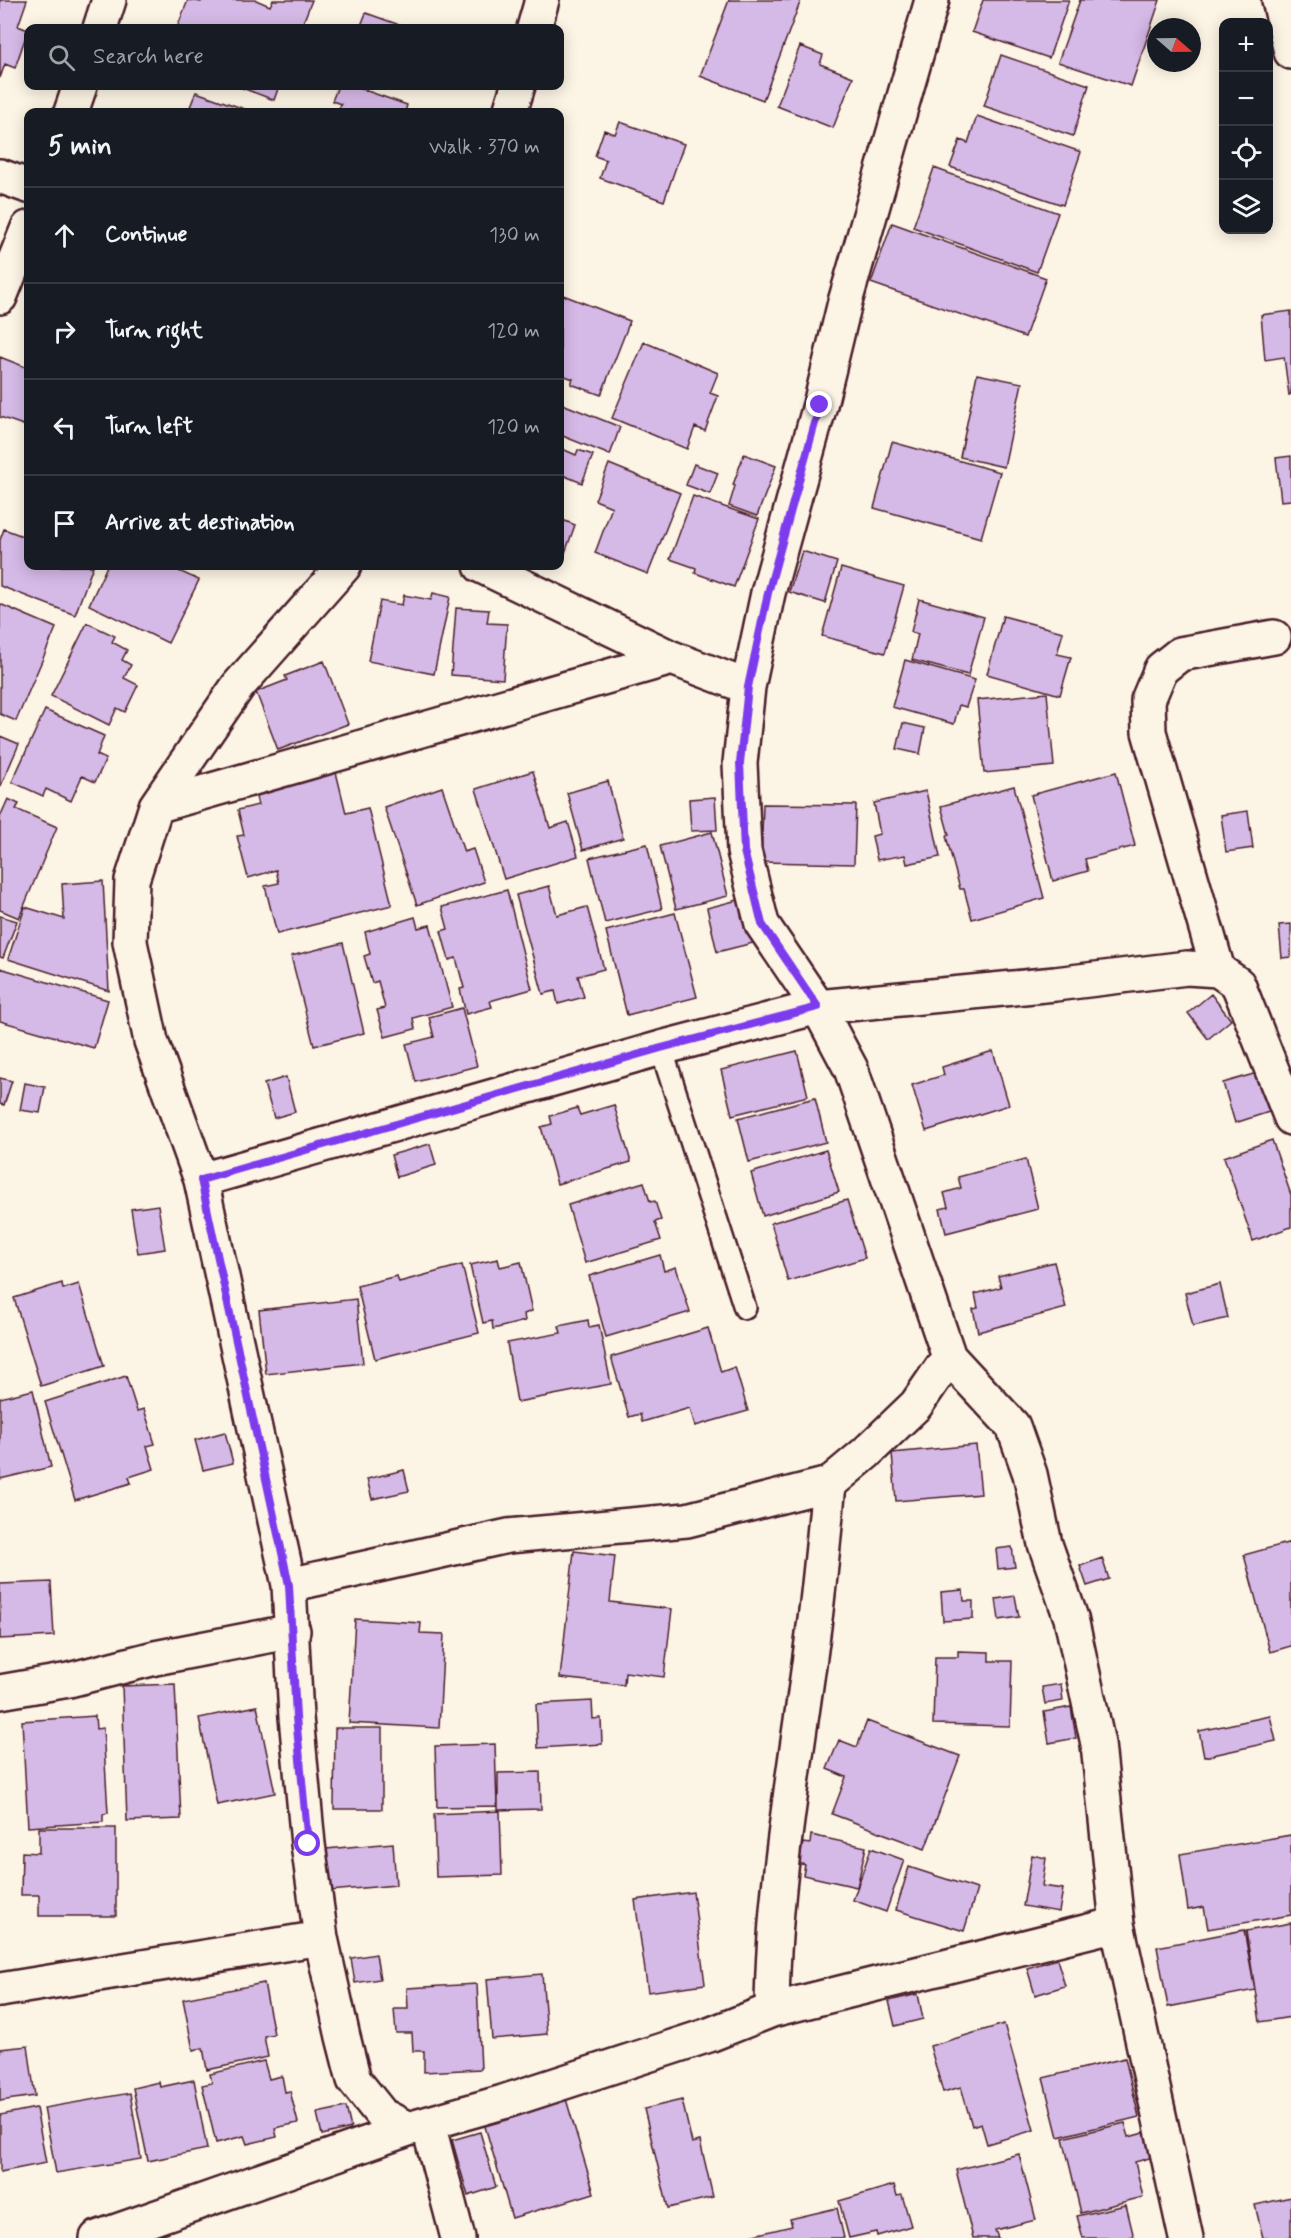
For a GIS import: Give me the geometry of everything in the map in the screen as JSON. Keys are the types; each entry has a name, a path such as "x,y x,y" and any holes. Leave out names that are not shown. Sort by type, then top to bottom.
{"street":[{"path":"101,24 110,0"},
{"path":"535,24 542,0"},
{"path":"932,0 845,302 820,405 768,593 748,687 740,763 744,851 762,924 818,1007 851,1069 930,1308 949,1357 1013,1426 1030,1474 1045,1544 1071,1618 1098,1744 1117,1924 1186,2238"},
{"path":"1279,0 1291,52"},
{"path":"72,108 79,90"},
{"path":"511,108 517,90"},
{"path":"0,176 24,185"},
{"path":"0,297 24,238"},
{"path":"340,570 238,686 156,806 132,880 130,942 151,1041 201,1180 289,1585 297,1728 308,1844 321,1938 354,2080 382,2115 418,2126"},
{"path":"489,570 672,658 748,687"},
{"path":"1218,970 1149,732 1148,700 1161,669 1180,654 1274,637"},
{"path":"156,806 672,658"},
{"path":"201,1180 661,1048 818,1007 1055,984 1187,968 1218,970 1238,984 1291,1118"},
{"path":"289,1585 508,1536 687,1520 829,1484 866,1453 916,1405 949,1357"},
{"path":"771,2010 772,1965 786,1827 813,1632 829,1484"},
{"path":"0,1692 69,1680 156,1658 293,1631"},
{"path":"97,2238 418,2126 709,2035 771,2010 1117,1924"},
{"path":"0,1990 321,1938"},
{"path":"418,2126 458,2238"}],"lane":[{"path":"661,1048 745,1308"}],"building":[{"path":"0,0 27,0 18,26 24,28 24,42 15,68 5,64 0,78"},
{"path":"188,0 201,2 202,0 256,0 270,6 273,0 312,0 303,24 179,24"},
{"path":"729,0 801,0 763,100 700,76"},
{"path":"983,0 1069,0 1049,58 972,32"},
{"path":"1080,0 1160,0 1154,18 1147,18 1147,39 1131,86 1058,62"},
{"path":"366,13 397,24 362,24"},
{"path":"800,46 823,55 820,64 853,77 833,128 777,106"},
{"path":"1001,55 1089,85 1073,136 984,106"},
{"path":"248,90 278,90 274,100"},
{"path":"336,90 364,90 407,105 406,108 340,108 341,104 332,101"},
{"path":"196,92 242,108 190,108"},
{"path":"977,116 1081,152 1063,205 950,167 960,140 968,143"},
{"path":"620,122 684,144 664,201 600,178 606,160 595,156 604,130 615,134"},
{"path":"934,168 1058,213 1037,272 913,227"},
{"path":"892,223 1046,278 1025,337 871,283"},
{"path":"564,295 630,321 601,395 571,384 573,379 564,376"},
{"path":"1291,311 1291,394 1289,395 1284,357 1265,360 1261,315"},
{"path":"644,342 718,373 710,393 718,396 705,431 695,427 687,449 612,418"},
{"path":"0,357 24,366 24,425 0,417"},
{"path":"977,374 1022,383 1004,467 960,457"},
{"path":"564,405 620,427 610,455 564,437"},
{"path":"892,442 1000,472 981,538 874,508"},
{"path":"564,450 576,455 578,450 593,455 582,483 564,476"},
{"path":"744,454 776,466 757,516 729,506 735,486 733,485"},
{"path":"1291,456 1291,500 1281,501 1276,458"},
{"path":"609,464 680,493 648,574 595,553 612,507 595,500"},
{"path":"694,464 718,473 710,494 686,485"},
{"path":"693,496 759,519 734,587 695,573 696,568 670,559"},
{"path":"564,521 575,525 564,556"},
{"path":"4,529 24,536 24,570 92,570 75,615 0,586 0,540"},
{"path":"802,551 837,562 825,603 789,592"},
{"path":"841,568 904,586 885,653 822,636"},
{"path":"105,570 177,570 199,580 168,643 89,605"},
{"path":"433,593 450,597 434,674 368,661 380,601 402,605 404,595 431,600"},
{"path":"919,599 984,617 968,675 912,660 918,634 911,632"},
{"path":"0,604 56,628 16,721 0,714"},
{"path":"456,608 489,610 487,623 507,624 503,679 451,675"},
{"path":"1003,616 1063,632 1057,654 1071,657 1060,695 987,674"},
{"path":"87,623 115,636 112,642 127,650 122,660 131,665 124,678 138,685 125,712 117,708 109,725 51,696"},
{"path":"905,660 975,680 966,707 959,705 954,724 892,707"},
{"path":"324,661 348,724 278,750 256,692 287,680 285,676"},
{"path":"1047,693 1054,766 984,773 977,700"},
{"path":"45,710 104,736 97,755 106,759 95,782 82,776 71,801 46,789 43,796 12,782"},
{"path":"903,723 925,728 920,754 897,749"},
{"path":"0,736 19,744 0,788"},
{"path":"533,771 550,828 568,822 578,856 504,879 476,789"},
{"path":"336,772 346,813 368,808 392,905 277,934 265,886 279,883 276,870 248,878 237,836 244,835 238,810 258,805 255,793"},
{"path":"1116,772 1135,846 1085,859 1088,871 1053,881 1031,795"},
{"path":"608,781 623,838 583,850 567,793"},
{"path":"1014,786 1044,898 972,919 964,889 960,889 946,836 949,835 941,806"},
{"path":"442,787 464,852 473,849 484,882 417,905 384,807"},
{"path":"926,791 940,857 907,864 905,855 877,860 872,836 880,834 874,803"},
{"path":"715,797 717,830 691,831 689,799"},
{"path":"8,799 19,804 16,809 57,827 19,918 0,910 0,817"},
{"path":"763,804 856,805 854,864 761,862"},
{"path":"1248,811 1253,848 1226,852 1221,815"},
{"path":"712,832 728,896 676,909 660,846"},
{"path":"647,844 662,909 605,923 589,858"},
{"path":"103,881 109,991 8,959 25,907 64,919 62,884"},
{"path":"549,886 557,915 587,907 604,969 578,976 584,997 558,1004 555,991 543,994 516,895"},
{"path":"507,890 532,989 490,1001 492,1007 466,1014 460,989 464,988 456,958 449,960 441,931 448,929 442,907"},
{"path":"742,899 753,943 717,952 707,908"},
{"path":"675,913 697,997 627,1015 606,931"},
{"path":"0,916 17,921 3,958 0,957"},
{"path":"415,917 418,928 430,925 452,1007 413,1018 415,1029 385,1037 377,1010 385,1008 378,981 372,983 364,956 370,954 365,932"},
{"path":"1291,924 1291,957 1282,958 1279,925"},
{"path":"343,943 364,1033 314,1046 291,956"},
{"path":"0,968 108,1000 94,1048 0,1021"},
{"path":"1211,994 1231,1020 1208,1039 1188,1013"},
{"path":"462,1008 477,1066 416,1082 406,1044 434,1037 429,1017"},
{"path":"797,1051 808,1096 732,1115 721,1070"},
{"path":"993,1051 1009,1105 926,1131 912,1085 944,1075 942,1067"},
{"path":"1257,1073 1269,1112 1235,1123 1223,1083"},
{"path":"286,1077 295,1112 274,1118 264,1084"},
{"path":"0,1078 12,1081 4,1105 0,1104"},
{"path":"25,1083 45,1087 40,1113 20,1110"},
{"path":"815,1098 826,1142 749,1162 738,1118"},
{"path":"614,1105 631,1162 557,1184 541,1127 552,1124 550,1116 577,1108 580,1115"},
{"path":"1272,1140 1291,1195 1291,1227 1253,1241 1224,1157"},
{"path":"430,1144 436,1165 397,1177 391,1155"},
{"path":"826,1150 839,1192 763,1216 751,1173"},
{"path":"1026,1159 1038,1209 946,1233 940,1209 948,1207 944,1193 961,1188 958,1177"},
{"path":"644,1182 650,1202 655,1201 661,1220 655,1222 661,1240 585,1263 568,1205"},
{"path":"847,1200 865,1258 788,1281 771,1223"},
{"path":"158,1205 165,1249 138,1253 131,1209"},
{"path":"660,1255 664,1271 676,1267 690,1312 606,1337 589,1276"},
{"path":"498,1259 500,1267 521,1262 532,1311 524,1314 525,1321 493,1329 492,1321 483,1323 470,1265"},
{"path":"1054,1262 1066,1308 978,1332 973,1309 978,1308 975,1294 1001,1287 998,1276"},
{"path":"462,1265 479,1333 375,1359 357,1286 397,1276 399,1282"},
{"path":"62,1283 63,1289 79,1284 104,1366 41,1386 14,1298"},
{"path":"1220,1284 1228,1318 1193,1326 1185,1293"},
{"path":"356,1299 363,1363 266,1374 259,1310"},
{"path":"588,1320 589,1327 599,1325 611,1384 517,1402 507,1343 561,1333 559,1326"},
{"path":"708,1328 721,1372 735,1367 748,1411 695,1426 690,1408 642,1422 640,1414 629,1417 611,1357"},
{"path":"126,1376 137,1411 144,1409 155,1444 147,1446 154,1469 129,1477 131,1483 75,1500 45,1402"},
{"path":"33,1390 51,1467 0,1479 0,1398"},
{"path":"225,1432 233,1463 203,1470 195,1440"},
{"path":"976,1445 981,1494 896,1501 892,1453"},
{"path":"404,1470 409,1491 372,1499 367,1479"},
{"path":"1291,1542 1291,1646 1270,1652 1244,1555"},
{"path":"1012,1547 1015,1567 998,1569 996,1549"},
{"path":"574,1551 615,1556 610,1602 672,1609 664,1677 625,1672 624,1685 560,1678"},
{"path":"1102,1558 1109,1579 1087,1586 1080,1566"},
{"path":"51,1582 54,1636 0,1639 0,1584"},
{"path":"963,1590 964,1601 973,1601 973,1619 943,1621 941,1592"},
{"path":"1015,1596 1019,1617 999,1620 996,1599"},
{"path":"355,1619 421,1623 420,1633 444,1634 439,1728 349,1723"},
{"path":"958,1651 989,1652 989,1661 1012,1661 1010,1726 933,1724 935,1657 958,1657"},
{"path":"175,1684 181,1819 127,1821 122,1686"},
{"path":"1061,1684 1063,1701 1045,1704 1042,1687"},
{"path":"592,1701 593,1719 601,1718 602,1744 538,1748 536,1704"},
{"path":"257,1706 275,1793 217,1805 199,1718"},
{"path":"1071,1707 1076,1738 1049,1743 1044,1712"},
{"path":"95,1716 96,1729 103,1728 108,1813 103,1814 103,1822 28,1827 22,1721"},
{"path":"1270,1716 1276,1741 1204,1757 1199,1731"},
{"path":"867,1721 960,1756 925,1849 832,1814 846,1777 827,1769 839,1740 857,1747"},
{"path":"335,1728 382,1728 382,1809 334,1809"},
{"path":"495,1744 497,1806 437,1807 435,1746"},
{"path":"540,1772 541,1809 498,1810 498,1773"},
{"path":"500,1811 502,1875 436,1877 434,1814"},
{"path":"39,1828 116,1828 116,1916 39,1916 39,1895 21,1895 22,1852 39,1853"},
{"path":"811,1835 866,1847 857,1887 803,1875 805,1865 798,1863 803,1843 810,1844"},
{"path":"1291,1835 1291,1915 1208,1929 1204,1907 1188,1910 1180,1854"},
{"path":"393,1843 396,1885 330,1891 326,1849"},
{"path":"871,1848 904,1860 886,1912 853,1900"},
{"path":"1032,1855 1046,1858 1042,1886 1063,1889 1059,1912 1023,1906"},
{"path":"909,1867 977,1889 964,1931 896,1910"},
{"path":"693,1892 705,1984 648,1992 635,1900"},
{"path":"1291,1923 1291,2017 1260,2022 1246,1931"},
{"path":"1244,1930 1255,1990 1168,2007 1157,1947"},
{"path":"376,1954 380,1979 355,1983 351,1958"},
{"path":"1057,1959 1065,1986 1035,1995 1027,1968"},
{"path":"542,1974 547,2034 492,2039 487,1979"},
{"path":"264,1983 274,2034 264,2036 268,2057 207,2070 203,2048 193,2050 183,1999"},
{"path":"477,1984 481,2069 424,2072 424,2051 413,2051 412,2033 396,2033 394,2009 408,2009 407,1988"},
{"path":"918,1994 923,2019 895,2026 889,2001"},
{"path":"1004,2024 1034,2130 987,2144 981,2123 972,2126 961,2087 943,2092 930,2046"},
{"path":"28,2046 35,2096 0,2101 0,2049"},
{"path":"1125,2058 1139,2117 1058,2137 1043,2078"},
{"path":"264,2061 269,2079 282,2076 285,2092 290,2091 298,2123 275,2128 277,2137 247,2144 244,2136 216,2143 202,2085 212,2083 210,2074"},
{"path":"194,2080 207,2149 148,2161 133,2088 159,2082 160,2087"},
{"path":"130,2093 141,2159 56,2173 44,2108"},
{"path":"566,2099 594,2193 512,2218 484,2123"},
{"path":"682,2100 692,2143 700,2141 713,2197 668,2208 644,2109"},
{"path":"346,2107 351,2128 322,2135 317,2113"},
{"path":"36,2108 46,2163 0,2172 0,2115"},
{"path":"1125,2123 1129,2137 1147,2132 1153,2157 1135,2162 1143,2197 1081,2213 1063,2138"},
{"path":"480,2132 496,2187 468,2196 452,2140"},
{"path":"1019,2154 1036,2220 995,2230 998,2238 973,2238 956,2170"},
{"path":"894,2185 897,2196 902,2195 911,2226 877,2236 876,2232 849,2238 839,2201"},
{"path":"1291,2197 1291,2238 1263,2238 1255,2205"},
{"path":"1126,2205 1134,2238 1083,2238 1077,2216"},
{"path":"837,2208 844,2238 741,2238 792,2226 790,2219"}],"route":[{"path":"308,1844 296,1717 289,1585 201,1180 661,1048 818,1007 762,924 744,851 740,763 748,687 768,593 820,405"}]}
